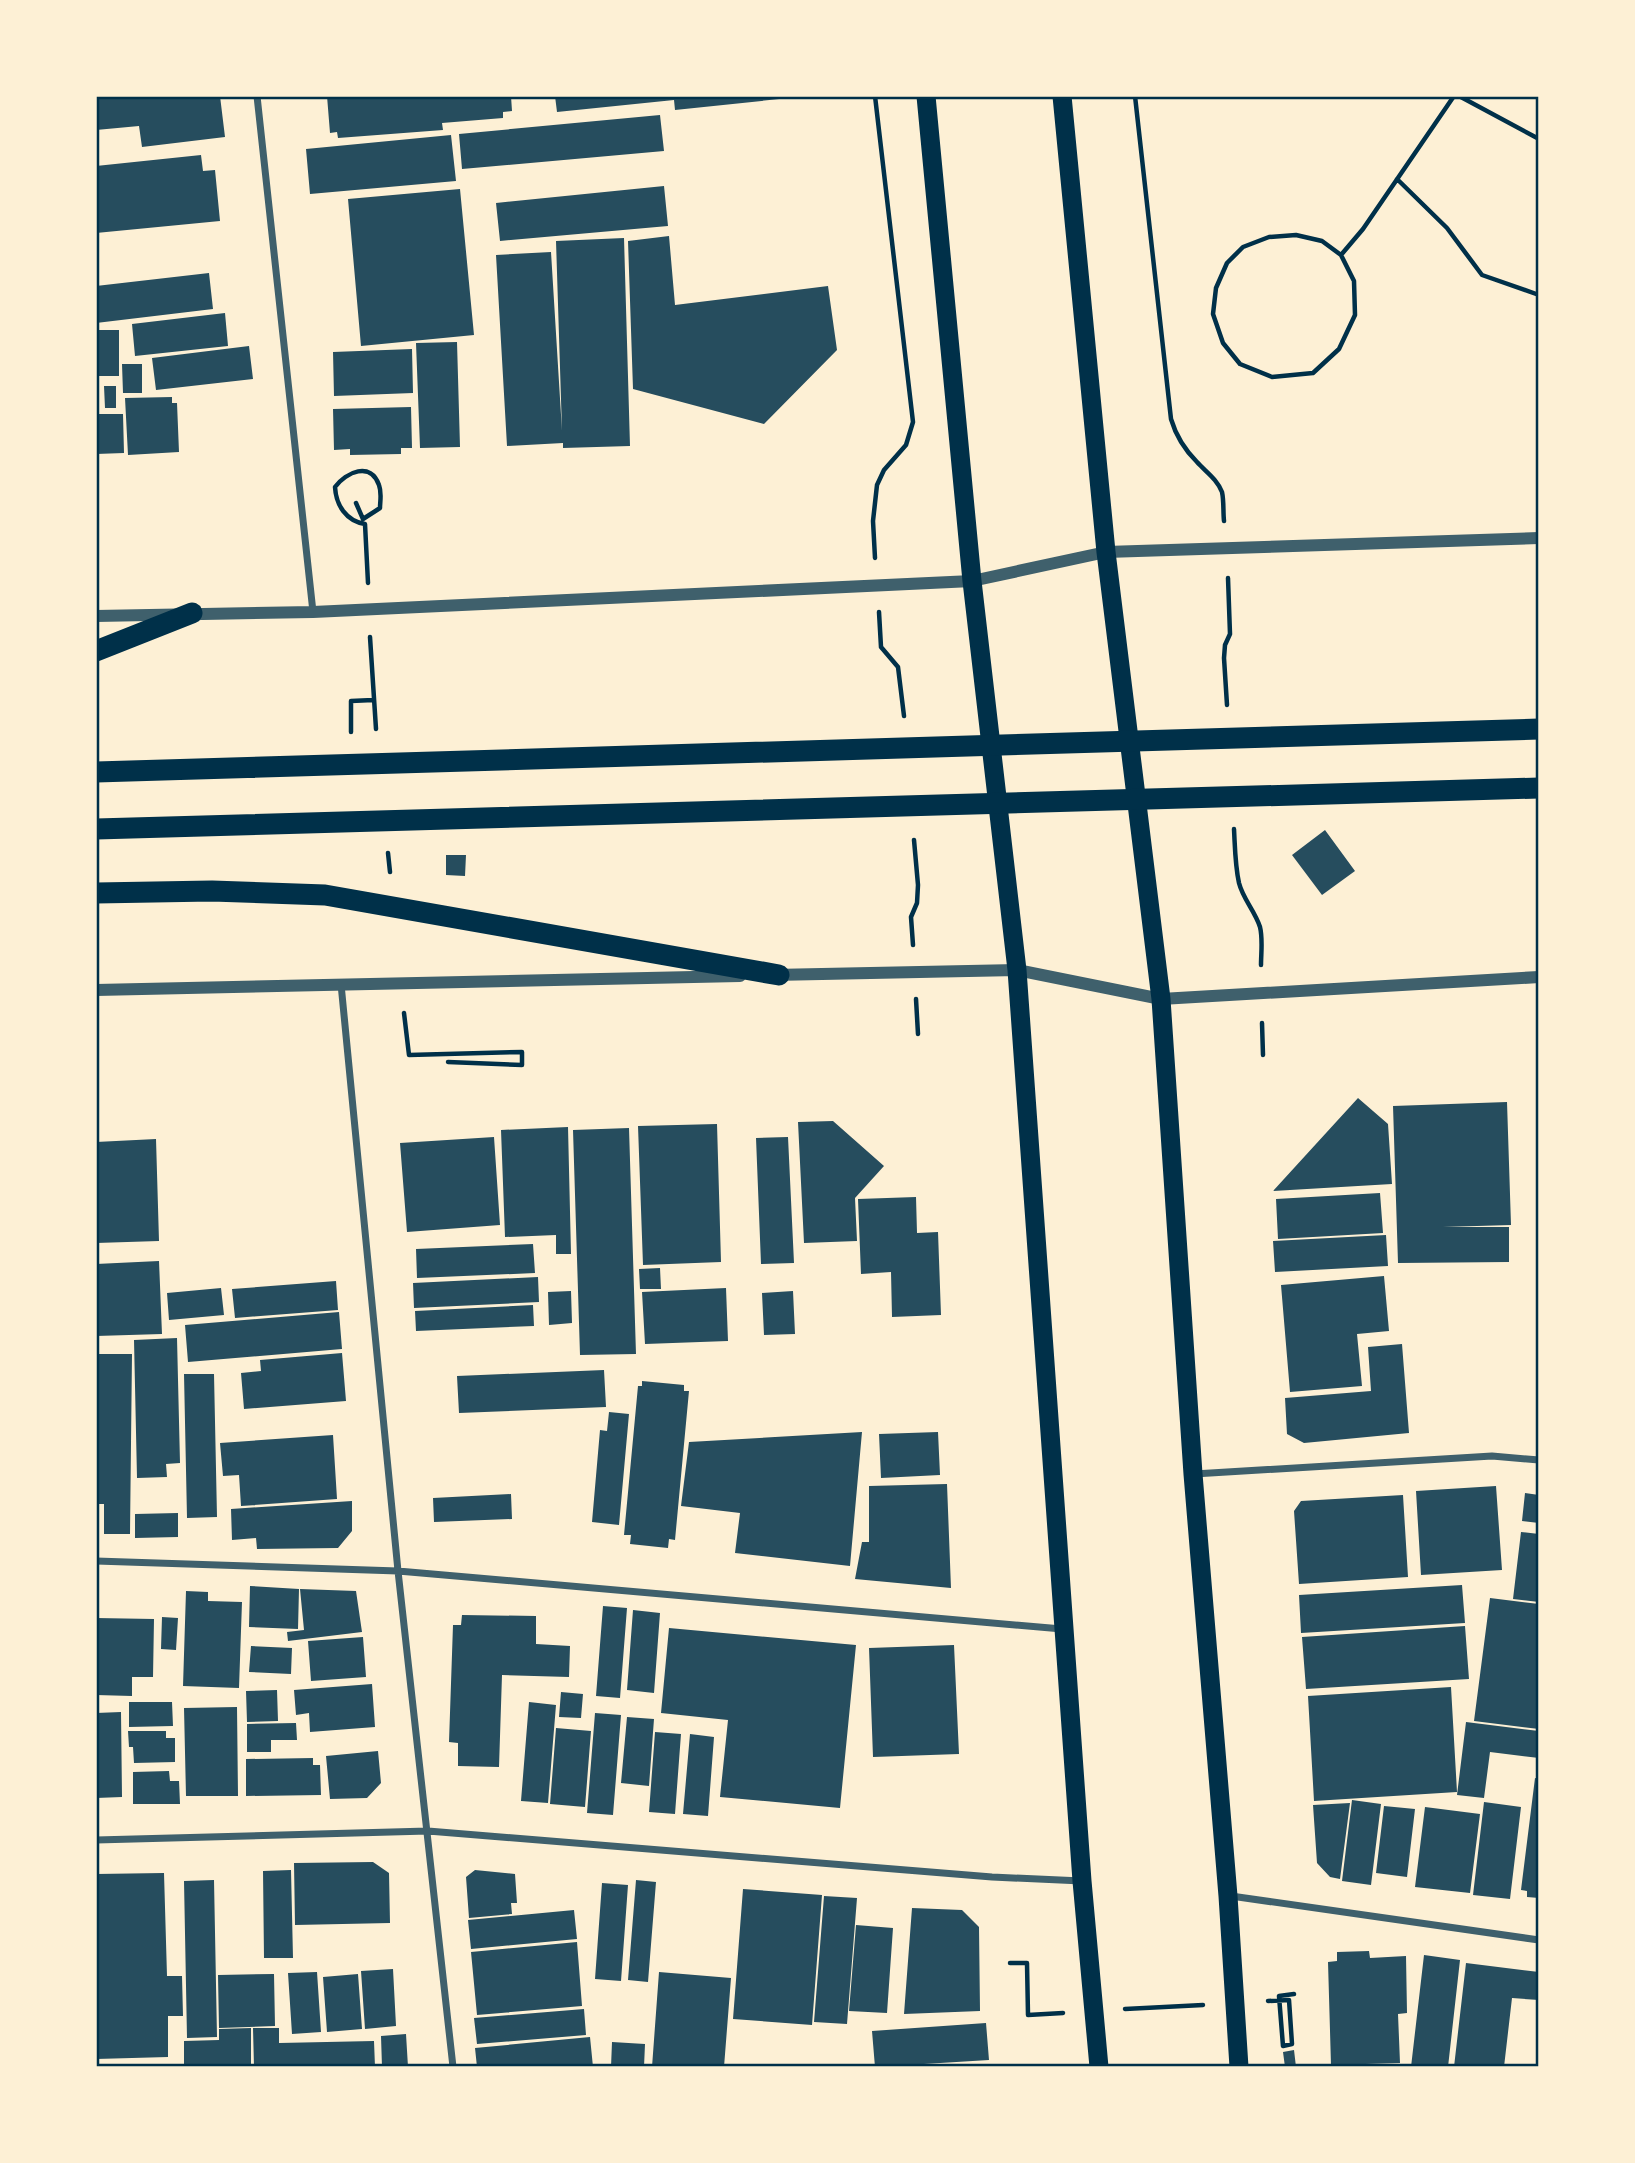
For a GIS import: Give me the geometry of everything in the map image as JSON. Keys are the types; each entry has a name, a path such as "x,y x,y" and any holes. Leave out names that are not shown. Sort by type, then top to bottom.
{"highway":[{"path":"926,96 972,581 1017,970 1082,1881 1099,2067"},
{"path":"1062,96 1106,552 1161,999 1193,1474 1228,1896 1239,2067"},
{"path":"96,651 192,613"},
{"path":"96,772 1539,729"},
{"path":"96,829 1539,788"},
{"path":"96,893 212,891 324,895 779,975"}],"street":[{"path":"257,96 313,612"},
{"path":"96,616 313,612 972,581 1106,552 1539,538"},
{"path":"96,990 1017,970 1161,999 1539,977"},
{"path":"341,984 398,1571 453,2067"},
{"path":"1193,1474 1492,1456 1539,1461"},
{"path":"96,1561 398,1571 1064,1630"},
{"path":"96,1840 428,1831 980,1876 1082,1881"},
{"path":"1228,1896 1539,1940"}],"path":[{"path":"873,521 877,485 884,470 906,445 913,422 875,96"},
{"path":"1135,96 1169,404 1174,428 1186,449 1210,474 1222,493"},
{"path":"1341,255 1363,229 1457,96 1539,139"},
{"path":"1397,179 1447,228 1482,275 1539,295"},
{"path":"1296,235 1322,241 1341,255 1354,281 1355,315 1339,349 1313,373 1272,377 1240,364 1223,343 1213,314 1216,288 1227,263 1243,247 1269,237 1296,235"},
{"path":"356,503 363,519 380,508 379,483 366,471 354,471 343,476 335,487 335,499 340,507 356,523 365,524"},
{"path":"409,1055 522,1052 522,1065 449,1062"},
{"path":"1010,1963 1027,1963 1028,2015 1070,2012"},
{"path":"1262,2001 1289,2000 1292,2044 1283,2046 1279,1996 1294,1994"},
{"path":"1125,2009 1207,2005"}],"building":[{"path":"96,96 220,96 225,137 142,147 139,126 96,130"},
{"path":"327,96 511,96 512,111 503,112 503,118 442,123 443,130 338,138 337,132 330,133"},
{"path":"555,96 789,98 675,110 674,100 557,112"},
{"path":"660,115 664,151 462,169 459,134"},
{"path":"451,135 456,181 310,194 306,149"},
{"path":"201,155 203,171 215,170 220,221 96,233 96,166"},
{"path":"664,186 668,226 500,241 496,203"},
{"path":"460,189 474,335 361,346 348,199"},
{"path":"669,236 675,305 828,286 837,350 764,424 633,389 628,241"},
{"path":"624,238 630,446 563,448 563,443 507,446 496,255 551,252 562,431 556,241"},
{"path":"209,273 213,309 96,323 96,286"},
{"path":"225,313 228,346 135,356 132,324"},
{"path":"96,330 119,330 119,376 96,376"},
{"path":"457,342 460,447 420,448 416,343"},
{"path":"249,346 253,379 156,390 152,358"},
{"path":"412,349 413,393 334,396 333,352"},
{"path":"122,364 142,364 142,393 123,393"},
{"path":"104,386 116,386 116,408 105,408"},
{"path":"172,397 172,403 177,403 179,452 128,455 125,398"},
{"path":"411,407 412,448 401,448 401,454 350,455 350,449 334,450 333,409"},
{"path":"96,414 123,414 124,453 96,454"},
{"path":"1325,830 1355,871 1322,895 1292,855"},
{"path":"446,855 466,855 465,876 446,875"},
{"path":"1358,1098 1388,1124 1392,1184 1273,1191"},
{"path":"1507,1102 1511,1225 1443,1227 1509,1227 1509,1262 1398,1263 1393,1106"},
{"path":"833,1121 884,1166 855,1198 857,1241 804,1243 798,1122"},
{"path":"717,1124 721,1262 643,1265 638,1126"},
{"path":"568,1127 571,1254 556,1254 556,1235 505,1237 501,1130"},
{"path":"629,1128 636,1354 580,1355 573,1130"},
{"path":"494,1137 500,1225 407,1232 400,1143"},
{"path":"788,1137 794,1263 761,1264 756,1138"},
{"path":"156,1139 159,1241 96,1243 96,1142"},
{"path":"1380,1193 1383,1233 1278,1239 1276,1199"},
{"path":"916,1197 917,1233 938,1232 941,1315 892,1317 891,1272 861,1274 858,1199"},
{"path":"1386,1235 1388,1266 1275,1272 1273,1241"},
{"path":"533,1244 535,1273 417,1278 416,1249"},
{"path":"159,1261 162,1334 96,1336 96,1264"},
{"path":"660,1268 661,1289 640,1289 639,1269"},
{"path":"1384,1276 1389,1331 1357,1334 1362,1386 1290,1392 1281,1285"},
{"path":"538,1277 539,1302 414,1308 413,1283"},
{"path":"336,1281 338,1310 235,1318 232,1289"},
{"path":"221,1288 224,1315 169,1320 167,1293"},
{"path":"726,1288 728,1341 645,1344 642,1292"},
{"path":"571,1291 572,1323 549,1325 548,1292"},
{"path":"793,1291 795,1334 764,1335 762,1293"},
{"path":"533,1305 534,1326 416,1331 415,1311"},
{"path":"339,1312 342,1349 188,1362 185,1325"},
{"path":"177,1338 180,1463 166,1464 167,1477 137,1478 134,1340"},
{"path":"1402,1344 1409,1433 1304,1443 1287,1434 1285,1398 1371,1391 1368,1347"},
{"path":"342,1353 346,1401 244,1409 241,1373 261,1371 260,1360"},
{"path":"96,1354 132,1354 130,1534 104,1534 104,1504 96,1504"},
{"path":"604,1370 606,1407 459,1413 457,1376"},
{"path":"184,1374 214,1374 217,1517 187,1518"},
{"path":"642,1381 684,1385 684,1391 689,1391 675,1540 669,1539 668,1548 630,1544 631,1535 624,1535 638,1386 642,1386"},
{"path":"609,1412 629,1414 619,1525 592,1522 600,1430 607,1431"},
{"path":"862,1432 850,1566 735,1553 740,1513 681,1506 689,1442"},
{"path":"938,1432 940,1475 881,1478 879,1434"},
{"path":"333,1435 337,1499 241,1506 239,1475 223,1476 220,1443"},
{"path":"947,1484 951,1588 855,1579 862,1542 869,1542 869,1486"},
{"path":"1496,1486 1502,1570 1421,1575 1416,1491"},
{"path":"1525,1493 1539,1495 1539,1523 1522,1521"},
{"path":"511,1494 512,1519 434,1522 433,1498"},
{"path":"1403,1495 1408,1577 1299,1584 1294,1511 1301,1501"},
{"path":"352,1501 352,1531 338,1548 257,1549 256,1538 232,1540 231,1509"},
{"path":"178,1513 178,1537 135,1538 135,1514"},
{"path":"1521,1532 1539,1534 1539,1602 1513,1599"},
{"path":"1462,1585 1465,1623 1301,1633 1299,1595"},
{"path":"250,1586 299,1589 298,1629 249,1627"},
{"path":"300,1589 356,1591 362,1632 288,1641 287,1632 304,1630"},
{"path":"186,1591 208,1592 208,1601 242,1602 239,1688 183,1686"},
{"path":"1490,1598 1539,1604 1539,1729 1474,1721"},
{"path":"603,1606 627,1608 620,1698 596,1696"},
{"path":"633,1610 660,1613 654,1693 627,1690"},
{"path":"462,1615 536,1616 536,1644 570,1646 569,1677 502,1675 499,1767 458,1766 458,1743 449,1742 453,1625 461,1625"},
{"path":"162,1617 178,1618 176,1650 161,1649"},
{"path":"96,1618 154,1619 153,1677 132,1677 132,1696 96,1695"},
{"path":"1465,1626 1469,1679 1306,1689 1302,1637"},
{"path":"669,1628 856,1645 840,1808 720,1797 728,1720 661,1713"},
{"path":"363,1637 366,1677 311,1681 308,1641"},
{"path":"954,1645 959,1754 873,1757 869,1648"},
{"path":"251,1646 292,1648 291,1674 249,1672"},
{"path":"372,1684 375,1727 310,1732 309,1713 296,1715 294,1690"},
{"path":"1451,1687 1457,1792 1314,1801 1308,1696"},
{"path":"277,1690 278,1721 247,1722 246,1691"},
{"path":"561,1692 583,1694 581,1718 559,1717"},
{"path":"129,1702 172,1702 173,1726 129,1727"},
{"path":"529,1702 556,1705 548,1803 521,1801"},
{"path":"237,1707 238,1796 186,1796 184,1708"},
{"path":"121,1712 122,1797 96,1798 96,1713"},
{"path":"595,1713 621,1715 613,1815 587,1813"},
{"path":"627,1717 654,1719 649,1786 621,1783"},
{"path":"1466,1722 1539,1731 1539,1758 1490,1752 1484,1798 1457,1795"},
{"path":"296,1723 297,1740 271,1740 271,1752 247,1752 247,1724"},
{"path":"556,1728 591,1731 585,1807 550,1804"},
{"path":"128,1731 166,1731 166,1738 175,1738 175,1762 134,1763"},
{"path":"655,1732 681,1734 675,1814 649,1812"},
{"path":"690,1734 714,1737 708,1816 683,1814"},
{"path":"378,1751 381,1783 367,1798 330,1799 326,1756"},
{"path":"313,1758 313,1765 320,1765 321,1795 246,1796 246,1759"},
{"path":"169,1771 170,1781 179,1781 180,1804 133,1804 133,1772"},
{"path":"1535,1778 1539,1779 1539,1898 1527,1897 1527,1891 1521,1890"},
{"path":"1352,1800 1381,1804 1371,1885 1342,1881"},
{"path":"1484,1802 1521,1807 1510,1899 1473,1895"},
{"path":"1350,1803 1340,1879 1330,1877 1317,1863 1313,1805"},
{"path":"1384,1806 1415,1809 1407,1877 1376,1873"},
{"path":"1425,1807 1480,1814 1470,1893 1415,1887"},
{"path":"373,1862 389,1873 390,1923 295,1925 294,1863"},
{"path":"291,1870 293,1958 264,1958 263,1871"},
{"path":"475,1870 515,1874 517,1903 511,1903 512,1914 469,1918 466,1877"},
{"path":"164,1873 167,1976 182,1976 183,2016 168,2016 168,2057 96,2059 96,1874"},
{"path":"214,1880 217,2037 187,2038 184,1881"},
{"path":"636,1880 656,1882 648,1982 628,1980"},
{"path":"602,1883 628,1885 621,1981 595,1979"},
{"path":"743,1889 822,1895 812,2025 733,2019"},
{"path":"824,1896 857,1898 847,2024 814,2022"},
{"path":"912,1908 962,1910 979,1927 980,2011 904,2014"},
{"path":"574,1910 577,1939 471,1949 468,1920"},
{"path":"856,1925 893,1928 887,2013 849,2011"},
{"path":"577,1942 582,2006 477,2015 471,1952"},
{"path":"1369,1951 1370,1958 1406,1956 1407,2013 1398,2014 1400,2063 1331,2065 1328,1962 1337,1961 1337,1952"},
{"path":"1424,1955 1460,1960 1448,2067 1411,2067"},
{"path":"1466,1963 1539,1972 1539,2000 1512,1998 1504,2067 1454,2067"},
{"path":"393,1969 396,2026 365,2029 361,1971"},
{"path":"317,1972 321,2032 292,2034 288,1973"},
{"path":"659,1972 731,1978 724,2067 652,2067"},
{"path":"274,1974 275,2026 219,2028 218,1975"},
{"path":"358,1974 362,2029 327,2032 323,1977"},
{"path":"584,2009 586,2035 477,2044 474,2018"},
{"path":"986,2023 989,2060 875,2067 872,2031"},
{"path":"251,2028 251,2067 184,2067 184,2041 219,2040 219,2029"},
{"path":"253,2028 279,2028 279,2043 374,2041 375,2067 254,2067"},
{"path":"406,2034 408,2067 382,2067 381,2036"},
{"path":"590,2037 593,2067 477,2067 475,2048"},
{"path":"612,2042 645,2044 644,2067 611,2067"},
{"path":"1294,2050 1296,2067 1285,2067 1283,2052"}]}
